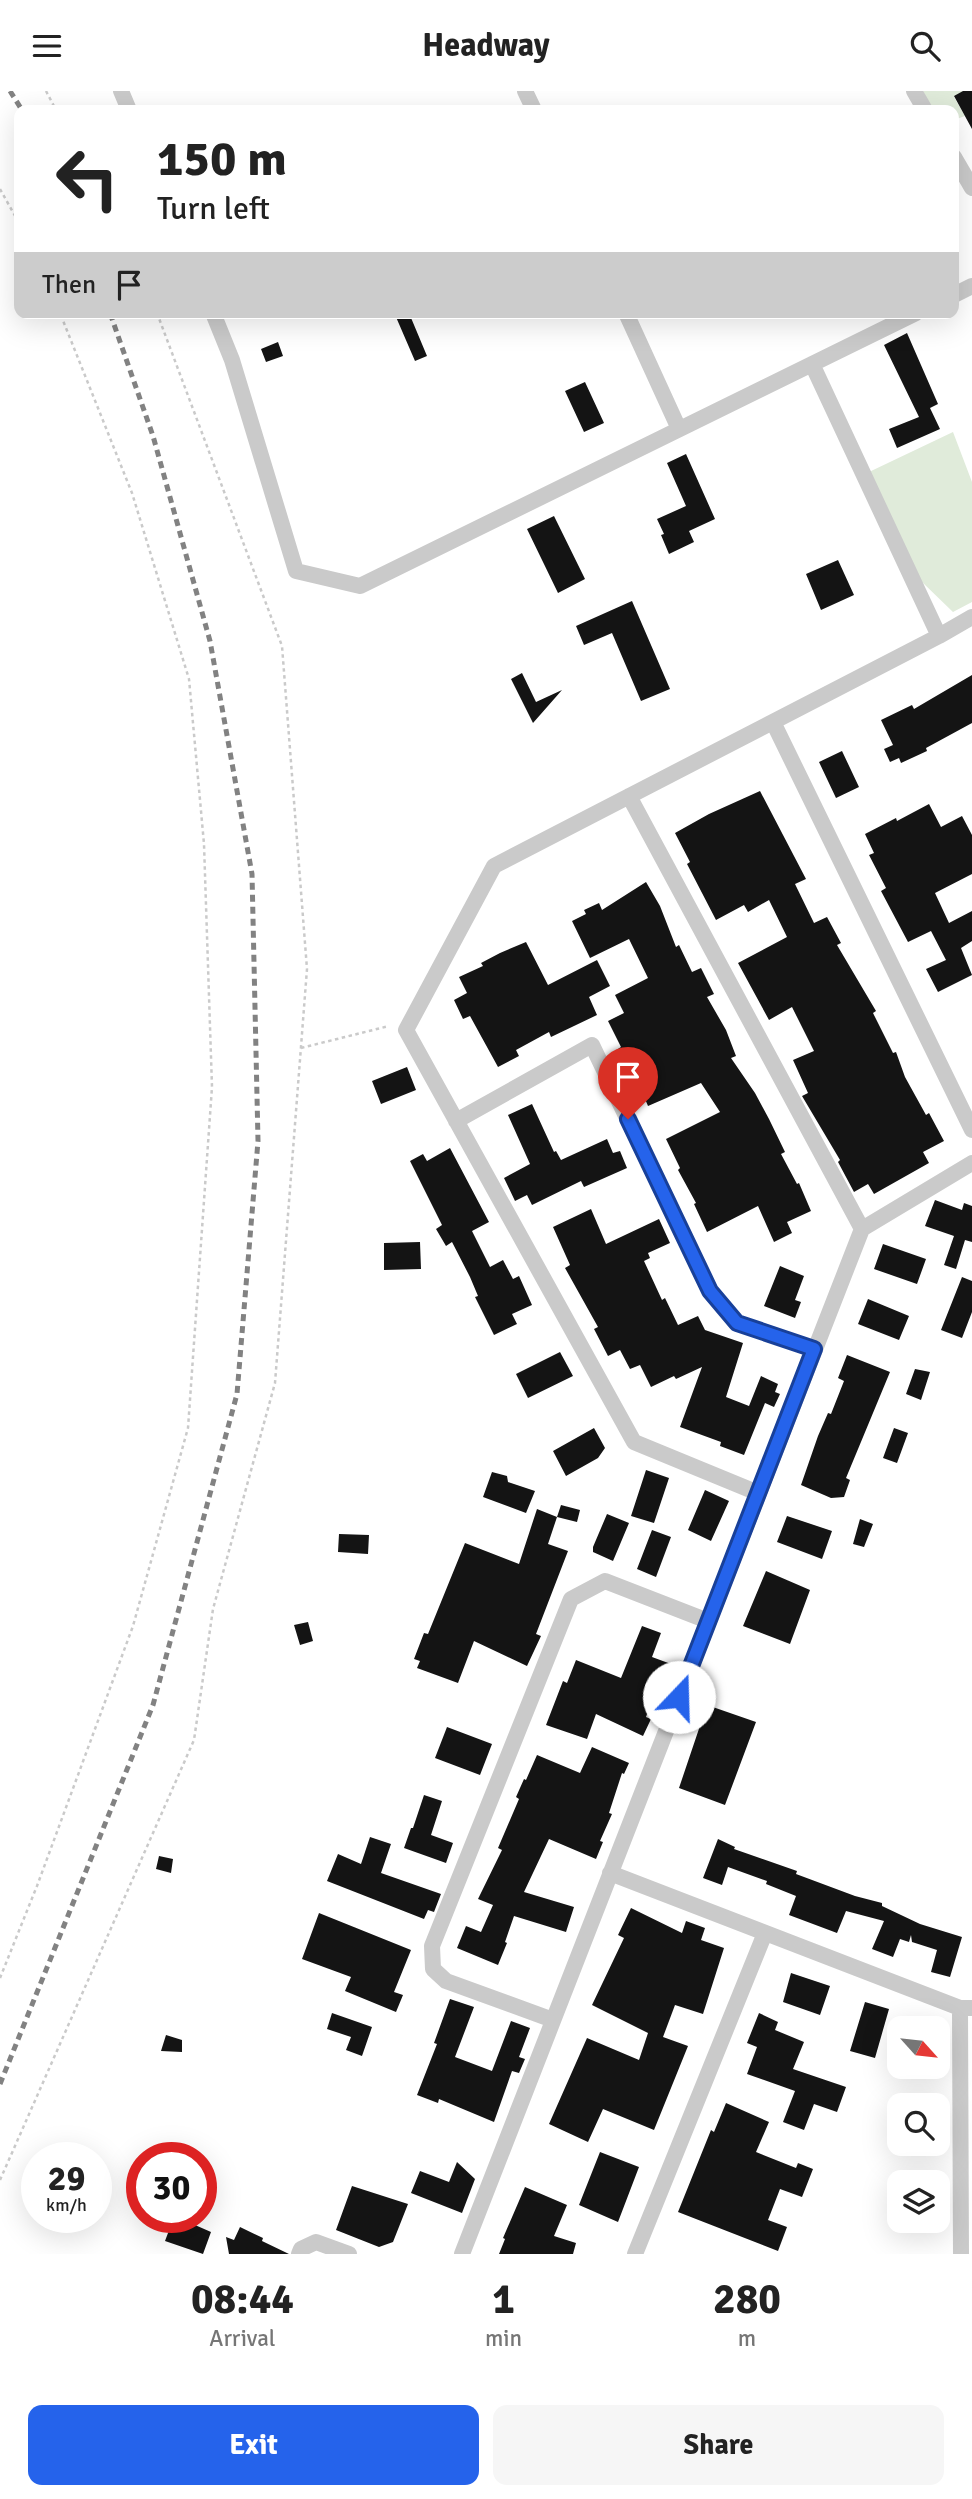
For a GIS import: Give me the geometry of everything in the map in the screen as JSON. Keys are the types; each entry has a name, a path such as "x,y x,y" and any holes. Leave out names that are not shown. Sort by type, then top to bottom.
{"street":[{"path":"959,166 972,188"},
{"path":"215,319 232,360 296,571 360,586 904,319"},
{"path":"629,319 679,429"},
{"path":"812,364 939,636"},
{"path":"758,1493 634,1442 406,1030 494,866 972,617"},
{"path":"773,722 972,1130"},
{"path":"629,796 862,1229"},
{"path":"456,1121 593,1045 710,1291 737,1323 814,1349"},
{"path":"461,2254 862,1229 972,1163"},
{"path":"553,2020 446,1982 433,1969 432,1946 571,1599 605,1581 708,1621"},
{"path":"610,1873 966,2008 961,2254"},
{"path":"635,2254 765,1933"},
{"path":"299,2254 300,2249 316,2242 349,2254"}],"path":[{"path":"0,189 14,214"},
{"path":"0,1979 133,1626 188,1428 212,1087 204,844 189,679 132,493 62,319"},
{"path":"0,2180 194,1740 213,1609 275,1383 307,969 282,646 159,319"},
{"path":"301,1048 387,1026 406,1030"}],"green space":[{"path":"923,91 963,91 954,97 959,105 930,105"},
{"path":"959,106 965,116 959,118"},
{"path":"953,432 972,482 972,602 953,612 922,582 869,472"}],"building":[{"path":"963,91 972,91 972,129 959,105 954,96"},
{"path":"397,319 412,319 427,356 415,361"},
{"path":"907,333 938,404 930,408 940,429 897,448 889,429 919,417 884,345"},
{"path":"278,342 283,356 266,362 261,349"},
{"path":"585,382 604,423 584,432 565,391"},
{"path":"686,454 715,519 689,531 694,542 669,554 657,519 686,506 667,463"},
{"path":"554,516 585,579 558,593 527,529"},
{"path":"838,560 854,595 821,610 806,574"},
{"path":"632,601 670,689 641,701 612,633 584,645 576,626"},
{"path":"522,673 536,702 562,690 533,723 511,679"},
{"path":"972,675 972,723 926,748 927,751 901,763 899,758 890,762 884,749 893,745 881,720 912,705 914,709"},
{"path":"842,751 859,787 836,798 819,762"},
{"path":"760,791 806,879 795,884 814,923 827,917 841,943 837,945 876,1011 873,1013 893,1053 896,1052 905,1077 944,1141 923,1152 929,1163 874,1194 868,1184 854,1192 838,1162 840,1160 802,1096 808,1093 793,1060 814,1051 792,1007 769,1020 738,963 787,937 769,900 748,912 744,905 716,920 687,864 690,862 675,833"},
{"path":"929,804 941,827 962,816 972,835 972,874 935,893 949,923 972,911 972,941 961,948 972,975 938,992 926,969 946,960 931,931 908,942 881,891 886,888 869,855 874,853 865,834"},
{"path":"646,882 660,906 676,947 679,945 692,972 701,968 714,994 707,997 726,1030 736,1056 731,1058 769,1119 785,1152 781,1154 797,1184 799,1183 811,1211 787,1222 792,1233 774,1242 758,1206 707,1232 666,1139 720,1112 701,1083 648,1106 634,1073 631,1074 618,1049 621,1047 608,1021 624,1013 615,995 648,978 629,939 590,958 572,921 586,914 584,910 599,903 602,910"},
{"path":"526,942 548,985 597,960 610,986 589,997 597,1015 551,1037 549,1032 516,1050 519,1056 498,1067 470,1016 463,1019 454,1000 467,993 459,977 483,966 481,963 500,953"},
{"path":"407,1067 416,1090 381,1104 372,1081"},
{"path":"532,1104 554,1152 556,1151 561,1160 607,1139 613,1153 620,1151 627,1168 584,1187 581,1181 532,1205 527,1195 515,1201 504,1178 530,1164 508,1115"},
{"path":"450,1148 489,1222 472,1231 490,1267 503,1260 513,1279 519,1276 532,1305 512,1314 517,1324 494,1335 452,1242 446,1246 436,1229 442,1225 410,1161 423,1154 427,1161"},
{"path":"935,1200 962,1210 964,1203 972,1206 972,1242 965,1240 956,1269 944,1265 954,1236 925,1226"},
{"path":"591,1209 606,1244 659,1219 670,1243 648,1253 650,1258 644,1261 662,1300 665,1298 678,1325 698,1316 705,1330 743,1343 726,1397 749,1406 761,1376 778,1384 775,1392 780,1394 774,1407 765,1403 744,1455 720,1446 721,1442 680,1427 702,1367 651,1387 640,1365 630,1369 620,1350 608,1356 594,1329 598,1327 565,1268 570,1265 553,1227"},
{"path":"420,1242 421,1269 384,1270 384,1243"},
{"path":"883,1244 926,1259 917,1284 874,1269"},
{"path":"780,1266 804,1276 795,1300 801,1302 795,1318 764,1306"},
{"path":"962,1277 972,1281 972,1312 962,1338 941,1330"},
{"path":"868,1299 909,1316 899,1340 858,1324"},
{"path":"560,1352 573,1376 528,1398 516,1374"},
{"path":"847,1355 890,1372 846,1478 850,1480 844,1497 831,1498 801,1485 818,1436 828,1413 831,1414 844,1381 838,1378"},
{"path":"915,1369 930,1372 921,1400 906,1394"},
{"path":"594,1428 605,1448 598,1458 566,1476 553,1451"},
{"path":"894,1428 908,1433 897,1463 883,1458"},
{"path":"646,1470 669,1478 654,1523 631,1516"},
{"path":"492,1472 507,1476 508,1482 535,1491 526,1513 483,1497"},
{"path":"705,1490 729,1501 711,1541 688,1530"},
{"path":"561,1505 580,1510 577,1522 557,1517"},
{"path":"537,1509 557,1517 548,1544 568,1551 536,1634 541,1636 527,1666 474,1641 458,1683 417,1668 420,1661 414,1659 424,1633 428,1634 465,1543 519,1564"},
{"path":"607,1514 629,1523 613,1561 593,1552"},
{"path":"787,1516 832,1531 822,1559 777,1542"},
{"path":"860,1519 873,1524 864,1547 853,1544"},
{"path":"652,1530 671,1537 656,1577 637,1569"},
{"path":"339,1534 369,1535 368,1554 338,1552"},
{"path":"766,1571 810,1590 790,1644 743,1626"},
{"path":"308,1622 313,1641 300,1645 294,1625"},
{"path":"642,1626 661,1633 652,1657 671,1664 661,1689 657,1687 646,1717 651,1719 643,1736 596,1714 587,1739 546,1725 563,1681 567,1683 576,1660 621,1678"},
{"path":"707,1705 756,1722 725,1805 679,1788"},
{"path":"447,1727 492,1744 480,1775 435,1758"},
{"path":"592,1747 629,1763 624,1774 622,1773 609,1813 612,1814 600,1841 603,1842 596,1859 549,1839 524,1892 574,1907 566,1932 514,1916 498,1965 457,1948 466,1926 481,1932 493,1905 478,1899 502,1850 498,1848 519,1799 516,1797 537,1755 580,1773"},
{"path":"424,1795 442,1801 431,1835 453,1843 446,1863 404,1848"},
{"path":"370,1837 391,1844 381,1873 441,1894 434,1912 428,1910 424,1919 327,1881 338,1854 361,1864"},
{"path":"718,1839 735,1847 734,1849 797,1871 796,1874 882,1903 882,1906 920,1924 962,1937 950,1977 931,1972 937,1950 912,1942 911,1935 909,1942 900,1939 893,1957 872,1949 884,1921 846,1911 837,1933 789,1915 796,1896 766,1884 767,1881 728,1867 722,1885 703,1878"},
{"path":"159,1856 173,1859 171,1873 156,1869"},
{"path":"631,1908 682,1933 686,1921 705,1928 701,1940 724,1948 703,2014 675,2005 663,2037 688,2046 654,2130 603,2109 588,2142 549,2124 587,2038 639,2060 648,2033 592,2005 624,1938 618,1935"},
{"path":"319,1913 411,1950 394,1992 403,1995 396,2012 345,1991 351,1977 302,1959"},
{"path":"791,1973 830,1986 820,2015 783,2002"},
{"path":"450,1999 474,2007 455,2057 492,2071 511,2021 530,2028 519,2057 525,2059 519,2073 512,2071 494,2122 439,2099 438,2103 417,2095 437,2044 434,2043"},
{"path":"865,2002 889,2009 875,2058 850,2051"},
{"path":"332,2013 372,2027 362,2056 346,2050 351,2037 327,2029"},
{"path":"759,2013 778,2022 775,2030 804,2042 793,2069 846,2087 837,2112 814,2104 804,2130 783,2122 795,2091 747,2074 757,2047 747,2043"},
{"path":"166,2035 182,2040 182,2052 161,2051"},
{"path":"726,2103 769,2122 756,2152 796,2168 798,2163 813,2169 802,2197 780,2189 768,2220 787,2227 778,2251 678,2212 711,2130 714,2132"},
{"path":"600,2152 639,2167 618,2222 579,2205"},
{"path":"457,2162 475,2179 462,2213 411,2193 420,2171 449,2182"},
{"path":"352,2186 408,2204 393,2242 379,2247 336,2230"},
{"path":"525,2187 567,2205 554,2236 576,2243 573,2254 499,2254"},
{"path":"240,2227 289,2254 229,2254 226,2237 234,2240"},
{"path":"168,2233 211,2233 203,2254 165,2241"}],"railway":[{"path":"10,91 19,105"},
{"path":"0,2084 153,1705 237,1394 258,1141 252,874 210,641 153,436 112,319"}],"route":[{"path":"628,1119 710,1291 737,1323 814,1349 679,1697"}]}
